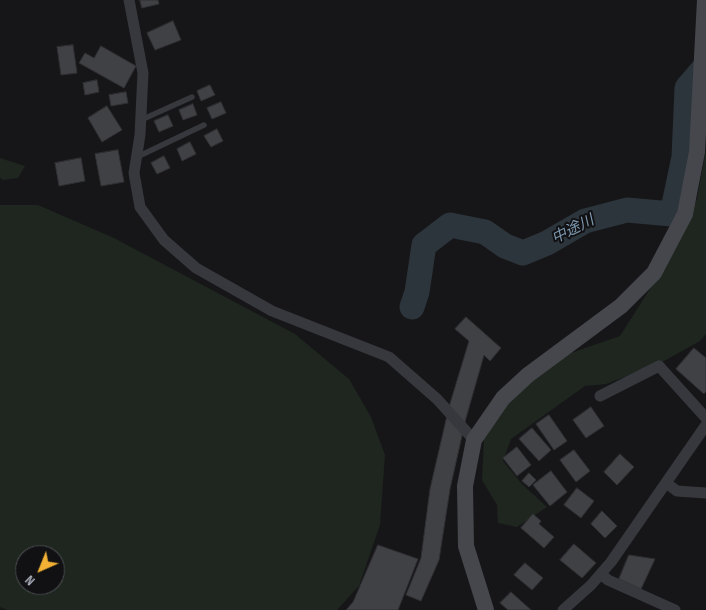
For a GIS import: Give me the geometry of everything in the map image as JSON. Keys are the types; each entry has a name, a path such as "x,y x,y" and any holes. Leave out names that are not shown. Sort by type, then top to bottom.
{"street":[{"path":"129,0 143,72 141,120 134,173 140,207 164,240 196,268 272,311 389,357 437,399 471,436"},
{"path":"486,610 466,546 465,486 471,436 503,398 528,376 621,306 654,273 685,214 697,152 705,0"},
{"path":"600,396 659,366 706,418"},
{"path":"563,610 580,596 601,574 706,425"},
{"path":"666,483 678,491 706,494"},
{"path":"601,574 608,580 676,610"}],"lane":[{"path":"141,120 192,97"},
{"path":"137,157 204,125"}],"shaded area":[{"path":"706,150 706,334 700,341 655,366 606,384 585,386 511,439 503,461 522,484 547,507 517,527 498,523 497,505 482,480 484,438 509,400 568,354 620,336 676,248 697,199"},
{"path":"0,158 25,166 18,178 3,180 0,178"},
{"path":"0,205 38,205 114,238 295,334 349,379 371,417 385,455 380,525 359,586 337,610 7,610 0,607"}],"building":[{"path":"140,0 158,0 159,4 142,8"},
{"path":"173,21 181,40 155,50 147,33"},
{"path":"73,45 77,73 61,75 57,47"},
{"path":"101,46 136,66 124,88 79,63 85,53 94,58"},
{"path":"97,80 99,92 85,95 83,83"},
{"path":"210,85 215,95 201,101 197,91"},
{"path":"126,92 128,103 111,106 109,95"},
{"path":"221,102 226,113 212,119 207,108"},
{"path":"193,104 197,115 183,120 179,110"},
{"path":"107,106 122,130 102,142 88,118"},
{"path":"168,115 173,126 159,132 154,121"},
{"path":"217,129 223,141 211,147 204,136"},
{"path":"190,142 196,154 182,161 177,149"},
{"path":"118,150 124,182 101,186 95,154"},
{"path":"164,156 170,168 157,174 151,163"},
{"path":"81,158 85,181 59,186 55,163"},
{"path":"466,317 501,348 490,361 484,355 466,418 450,489 439,560 421,601 406,595 421,558 430,489 449,407 469,341 455,329"},
{"path":"694,348 706,358 706,391 704,394 676,369"},
{"path":"591,407 604,426 586,438 573,420"},
{"path":"549,415 567,441 554,450 536,424"},
{"path":"532,428 551,450 539,461 519,439"},
{"path":"517,447 531,465 517,476 503,458"},
{"path":"574,450 590,471 576,482 560,460"},
{"path":"620,454 634,467 617,485 604,472"},
{"path":"551,471 567,492 550,506 533,485"},
{"path":"529,473 536,480 529,487 522,481"},
{"path":"577,488 594,501 581,518 564,505"},
{"path":"602,511 617,526 605,538 591,524"},
{"path":"533,514 541,521 539,524 554,537 544,548 521,528"},
{"path":"574,544 596,563 582,578 560,560"},
{"path":"378,545 418,559 398,610 346,610 353,602"},
{"path":"629,555 655,559 641,589 619,579"},
{"path":"525,563 543,578 532,590 514,575"},
{"path":"511,592 531,610 508,610 500,603"}],"waterway":[{"name":"中途川","path":"412,307 417,292 424,245 450,225 485,232 505,246 523,253 547,243 585,221 627,210 672,214 684,157 687,88 706,66"}]}
